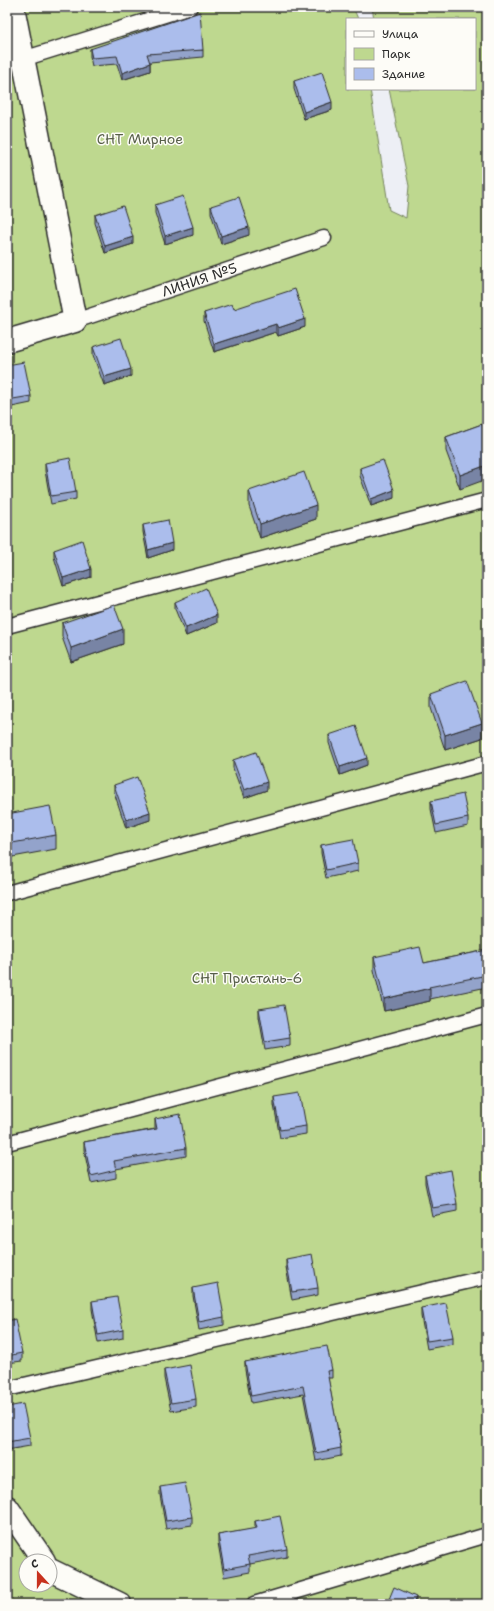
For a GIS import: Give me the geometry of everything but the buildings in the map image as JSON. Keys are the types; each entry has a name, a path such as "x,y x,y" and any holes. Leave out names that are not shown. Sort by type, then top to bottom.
{"street":[{"path":"7,342 75,321 15,60 13,7"},
{"path":"7,1507 39,1553"},
{"path":"58,1574 120,1604"}],"lane":[{"path":"15,60 190,7"},
{"name":"ЛИНИЯ №5","path":"75,321 324,238"},
{"path":"7,626 487,500"},
{"path":"7,893 487,763"},
{"path":"7,1143 487,1015"},
{"path":"7,1389 487,1277"},
{"path":"254,1604 487,1535"}],"green space":[{"name":"СНТ Пристань-6","path":"7,7 353,7 358,18 346,18 346,90 370,90 389,210 406,218 409,186 389,90 476,90 476,18 374,18 372,7 487,7 487,1604 7,1604"}],"park label":[{"name":"СНТ Мирное","path":"140,139"}]}
